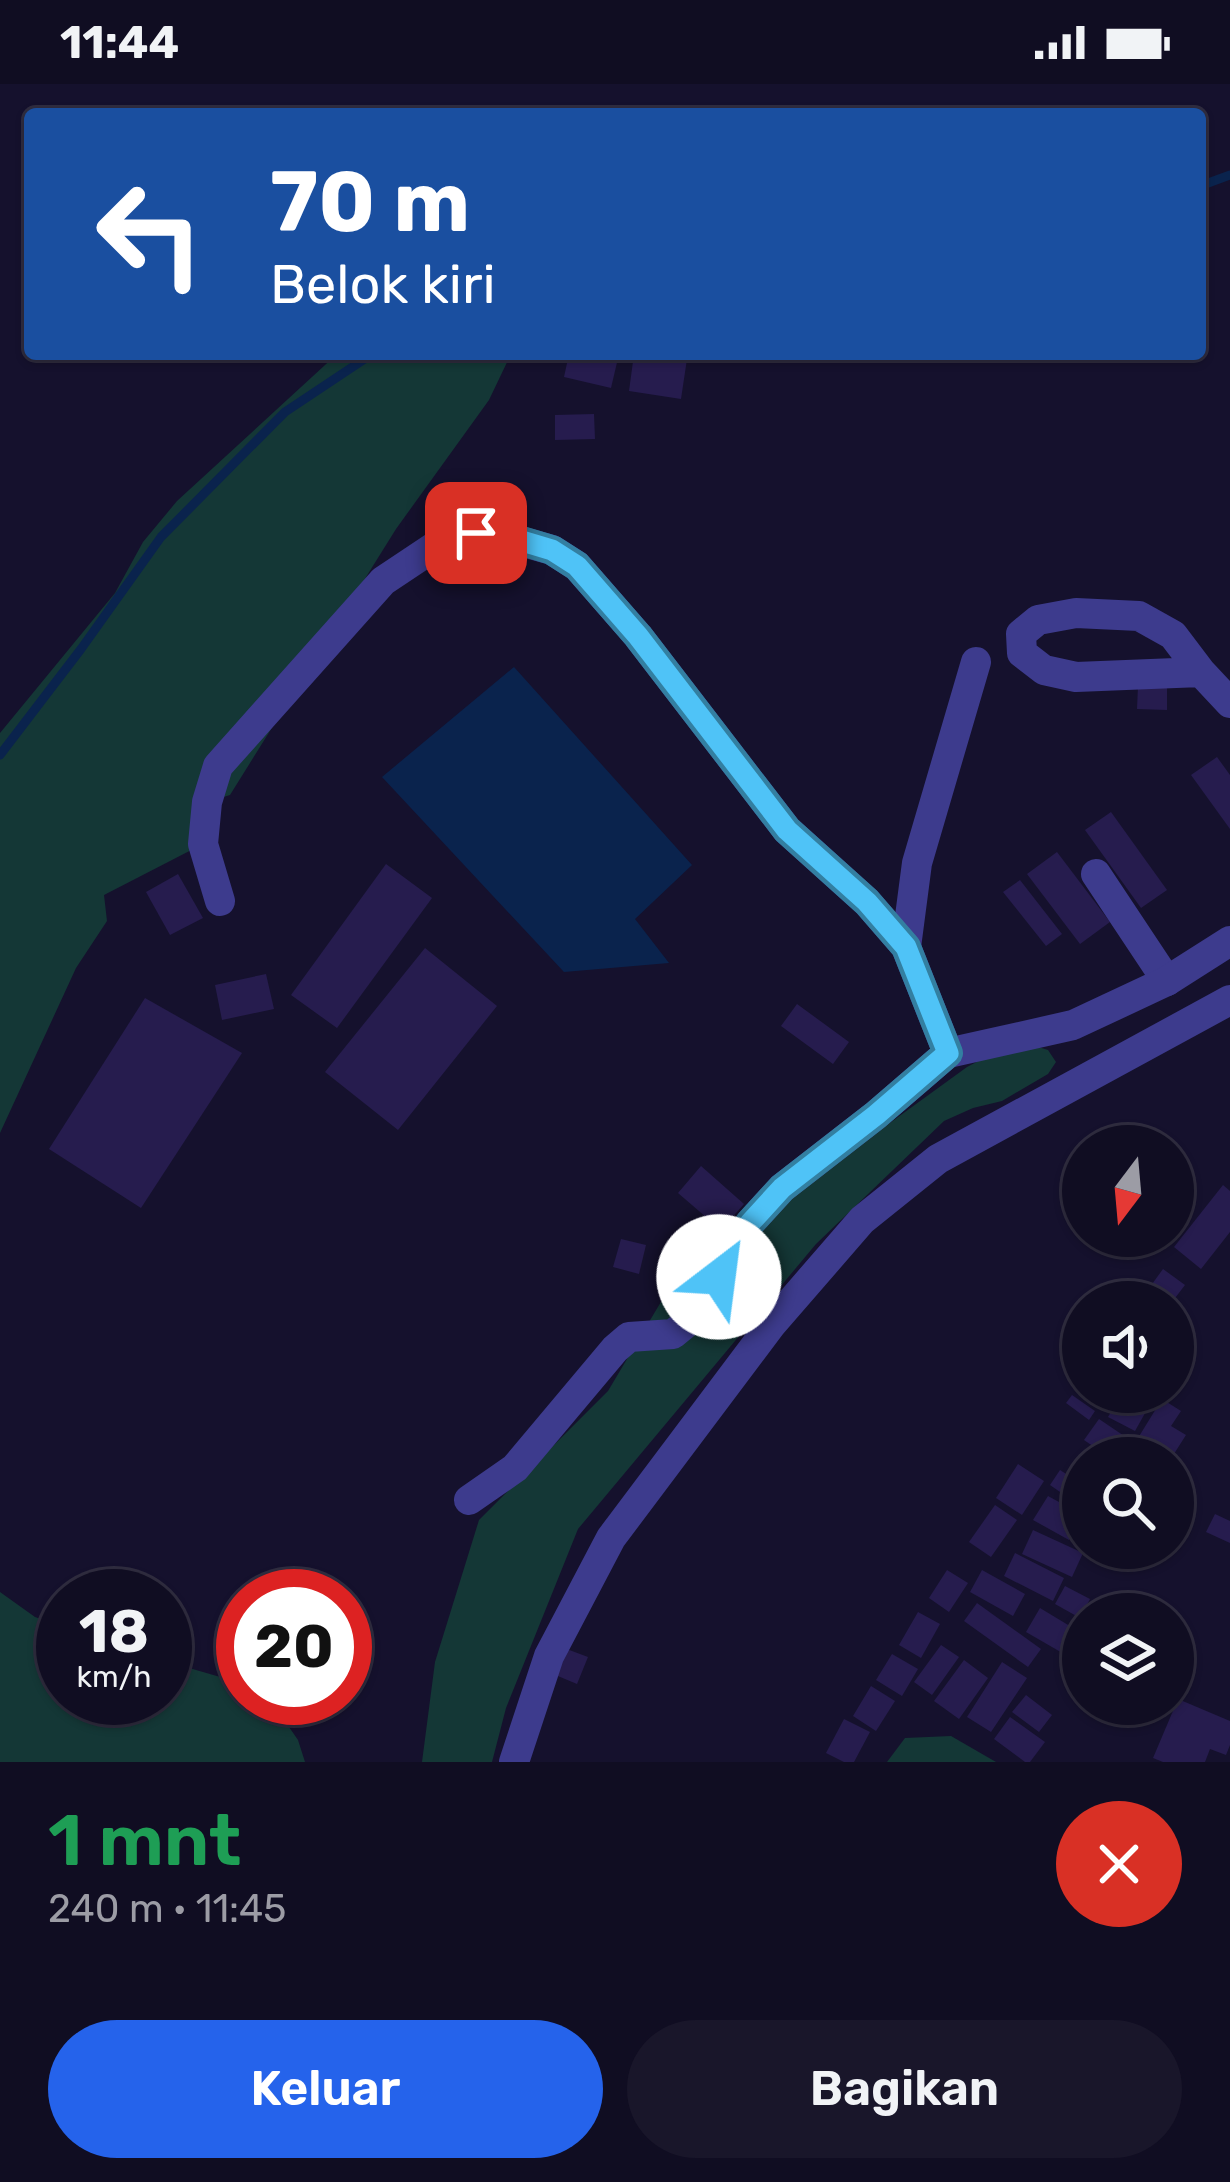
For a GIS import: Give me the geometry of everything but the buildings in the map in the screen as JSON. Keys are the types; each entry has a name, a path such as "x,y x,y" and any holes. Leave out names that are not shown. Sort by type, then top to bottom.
{"street":[{"path":"220,901 203,844 207,802 218,766 383,581 448,537 476,533 512,538 552,550 577,566 638,636 787,830 867,902 906,947 948,1053"},
{"path":"1201,673 1076,677 1044,670 1022,653 1021,634 1038,620 1076,613 1139,616 1173,635 1230,703"},
{"path":"906,947 917,863 976,662"},
{"path":"1096,874 1167,981"},
{"path":"469,1500 514,1468 615,1348 629,1337 673,1334 684,1325 750,1223 782,1188 948,1053 1073,1025 1167,981 1230,941"},
{"path":"514,1762 549,1656 611,1538 771,1325 862,1220 938,1159 1230,1000"}],"green space":[{"path":"330,360 508,360 489,400 396,529 230,795 207,802 203,844 104,895 107,921 76,968 0,1133 0,733 115,593 143,542 177,501"},
{"path":"1029,1044 1048,1050 1056,1062 1048,1074 1002,1101 944,1121 816,1244 578,1529 506,1708 492,1762 422,1762 435,1662 479,1520 608,1391 668,1290 676,1265 694,1243 748,1242 792,1194 967,1067"},
{"path":"0,1592 36,1617 36,1725 192,1725 192,1669 216,1676 216,1725 288,1725 305,1762 0,1762"},
{"path":"951,1736 996,1762 887,1762 905,1738"}],"water":[{"path":"514,667 692,865 635,919 669,963 564,972 382,777"}],"waterway":[{"path":"1206,184 1230,175"},
{"path":"0,755 161,537 285,412 363,360"}],"route":[{"path":"476,533 552,550 577,566 638,636 787,830 867,902 906,947 948,1053 782,1188 750,1223 719,1277"}]}
